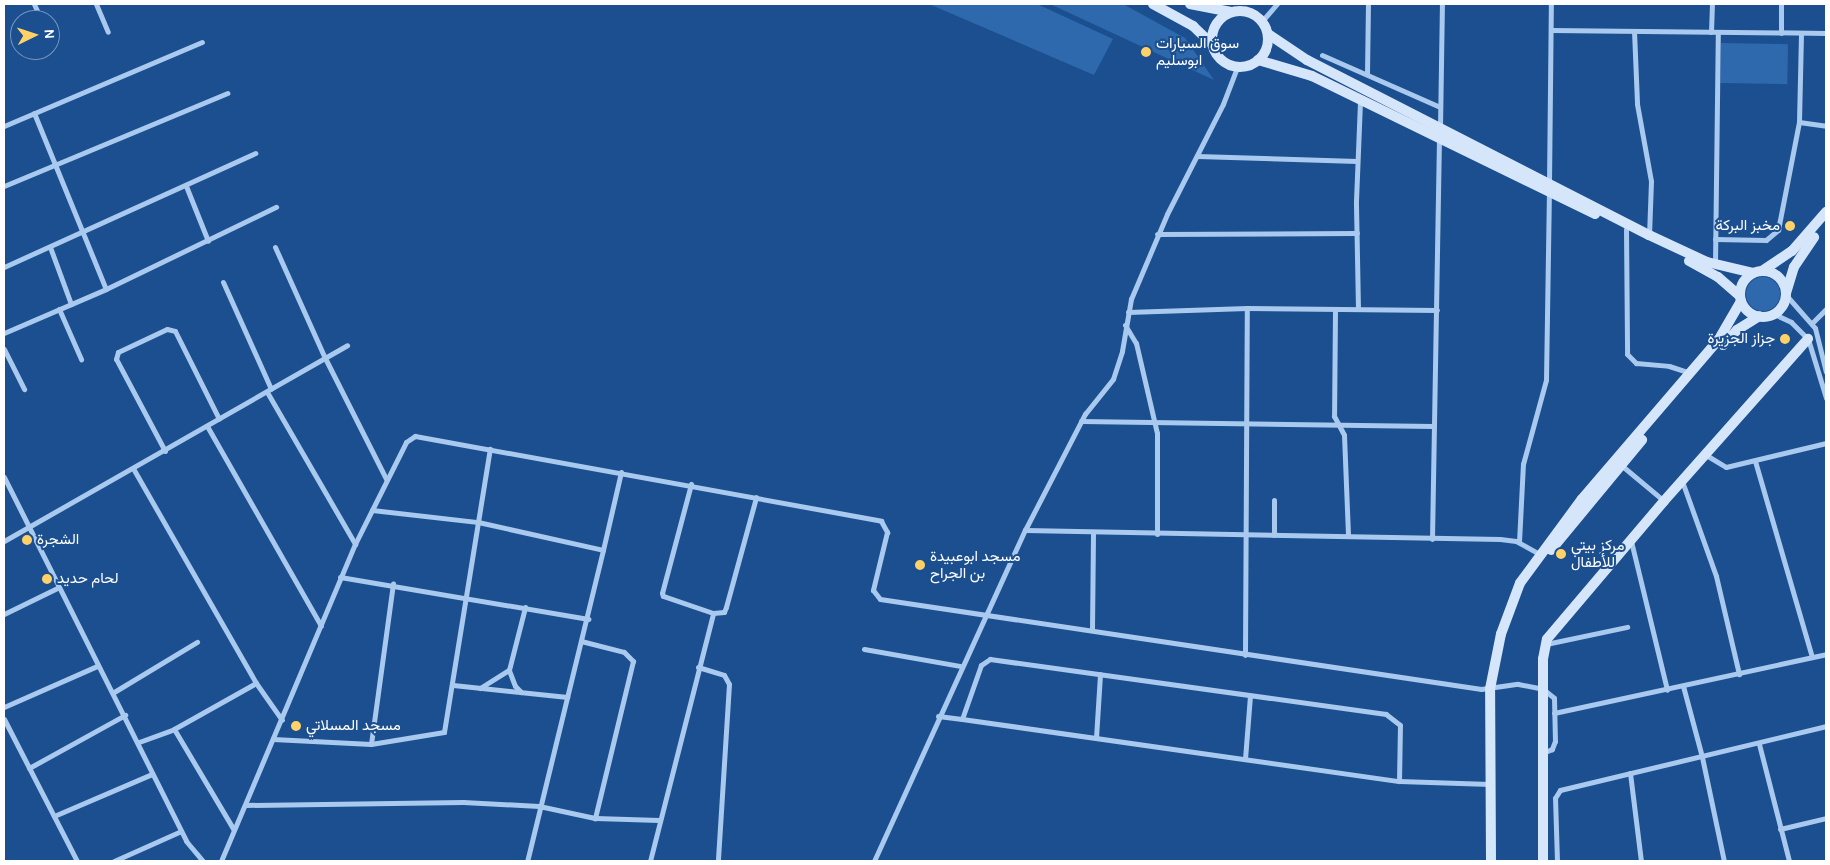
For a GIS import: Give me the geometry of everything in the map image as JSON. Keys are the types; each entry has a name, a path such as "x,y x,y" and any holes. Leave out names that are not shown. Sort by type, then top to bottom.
{"street":[{"path":"96,4 108,32"},
{"path":"1153,4 1199,30 1222,60 1236,66 1258,60 1299,71 1360,100 1440,134"},
{"path":"1190,4 1231,12 1251,13 1262,21 1268,34 1307,60 1440,134 1549,188 1715,265 1779,277 1786,295 1812,323 1825,360 1826,372"},
{"path":"1262,21 1277,4"},
{"path":"1367,74 1368,4"},
{"path":"1432,538 1442,4"},
{"path":"1519,542 1523,464 1546,380 1551,4"},
{"path":"1711,32 1712,4"},
{"path":"1781,4 1781,33"},
{"path":"1213,46 1214,29 1231,12"},
{"path":"1551,30 1826,33"},
{"path":"1634,31 1637,104 1651,181 1649,235"},
{"path":"1715,265 1718,32"},
{"path":"1715,239 1766,240 1778,230 1800,122 1801,33"},
{"path":"1258,60 1265,51 1268,34"},
{"path":"4,126 202,42"},
{"path":"1322,55 1440,106"},
{"path":"874,861 960,666 1025,530 1081,421 1113,379 1122,351 1128,312 1157,234 1225,100 1236,66"},
{"path":"4,186 227,94"},
{"path":"1358,309 1357,161 1360,100"},
{"path":"34,113 106,289"},
{"path":"1800,122 1826,126"},
{"path":"4,267 83,233 255,153"},
{"path":"1198,156 1357,161"},
{"path":"186,186 208,241"},
{"path":"1549,188 1710,272 1740,298 1750,313 1759,316 1774,314 1791,322 1808,340 1826,398"},
{"path":"4,333 106,289 276,207"},
{"path":"1492,861 1490,689 1501,634 1521,580 1539,554 1725,331 1740,298 1742,285 1758,272 1792,251 1826,212"},
{"path":"1774,314 1781,308 1798,259 1826,222"},
{"path":"1626,229 1627,354 1636,363 1669,366 1691,373"},
{"path":"1157,234 1357,233"},
{"path":"274,246 325,358 386,479"},
{"path":"50,247 71,304"},
{"path":"222,282 269,390 355,544"},
{"path":"1128,312 1247,308 1437,310"},
{"path":"1245,655 1248,534 1247,308"},
{"path":"1335,308 1334,416 1344,436 1348,536"},
{"path":"1812,323 1826,308"},
{"path":"60,309 81,359"},
{"path":"1518,592 1729,336 1759,316"},
{"path":"1125,325 1136,343 1155,422 1158,452 1157,534"},
{"path":"165,451 116,358 118,352 167,328 175,331 219,419"},
{"path":"1543,861 1542,689 1545,644 1562,618 1705,454 1808,340"},
{"path":"4,541 134,470 347,345"},
{"path":"4,349 24,389"},
{"path":"1081,421 1324,422 1340,426 1433,426"},
{"path":"207,426 321,626"},
{"path":"221,861 282,720 340,576 386,479 410,438 420,436 691,484 881,521 887,532 874,588 876,597 1245,655 1490,689 1518,684 1542,689 1553,695 1554,713 1554,744 1543,753"},
{"path":"1705,454 1726,467 1826,443"},
{"path":"273,739 372,744 444,732 468,597 490,449"},
{"path":"1755,461 1812,658"},
{"path":"1621,465 1664,501"},
{"path":"134,470 256,683 282,720"},
{"path":"527,861 539,806 588,619 621,472"},
{"path":"4,477 97,666 114,692 181,831 203,861"},
{"path":"1682,481 1716,576 1739,674"},
{"path":"691,484 662,593 663,596 713,614 724,612 726,607 756,497"},
{"path":"1274,500 1274,535"},
{"path":"372,510 478,522 603,550"},
{"path":"1025,530 1093,533 1432,538 1519,542 1539,554"},
{"path":"1092,630 1093,533"},
{"path":"1630,541 1667,690"},
{"path":"340,576 588,619"},
{"path":"372,744 393,584"},
{"path":"4,614 59,587"},
{"path":"480,688 509,670 526,607"},
{"path":"650,861 713,614"},
{"path":"1545,644 1628,628"},
{"path":"581,641 624,652 633,661 595,818"},
{"path":"114,692 197,642"},
{"path":"864,648 960,666"},
{"path":"1554,713 1826,654"},
{"path":"962,720 981,665 986,660 1100,674 1392,716 1401,731 1399,781"},
{"path":"4,707 97,666"},
{"path":"698,667 724,676 729,684 718,861"},
{"path":"509,670 521,692"},
{"path":"1096,738 1100,674"},
{"path":"139,742 174,729 256,683"},
{"path":"453,686 567,697"},
{"path":"1683,686 1702,757 1724,861"},
{"path":"1245,759 1250,696"},
{"path":"29,768 125,715"},
{"path":"938,716 1399,781 1490,784"},
{"path":"4,719 77,861"},
{"path":"1556,861 1558,792 1826,726"},
{"path":"174,729 234,830"},
{"path":"1758,744 1788,861"},
{"path":"1630,773 1641,861"},
{"path":"54,816 152,774"},
{"path":"246,805 463,802 539,806 595,818 659,820"},
{"path":"1780,829 1826,818"},
{"path":"114,861 181,831"}],"shaded area":[{"path":"929,4 1037,4 1113,39 1094,75"},
{"path":"1050,4 1123,4 1185,38 1214,80"},
{"path":"1721,43 1788,44 1787,84 1720,83"},
{"path":"1763,277 1775,282 1780,294 1775,306 1763,311 1751,306 1746,294 1751,282"}],"place":[{"name":"سوق السيارات ابوسليم","path":"1146,52"},
{"name":"مخبز البركة","path":"1790,226"},
{"name":"جزاز الجزيرة","path":"1785,339"},
{"name":"الشجرة","path":"27,540"},
{"name":"مركز بيتي للأطفال","path":"1561,554"},
{"name":"مسجد ابوعبيدة بن الجراح","path":"920,565"},
{"name":"لحام حديد","path":"47,579"},
{"name":"مسجد المسلاتي","path":"296,726"}]}
